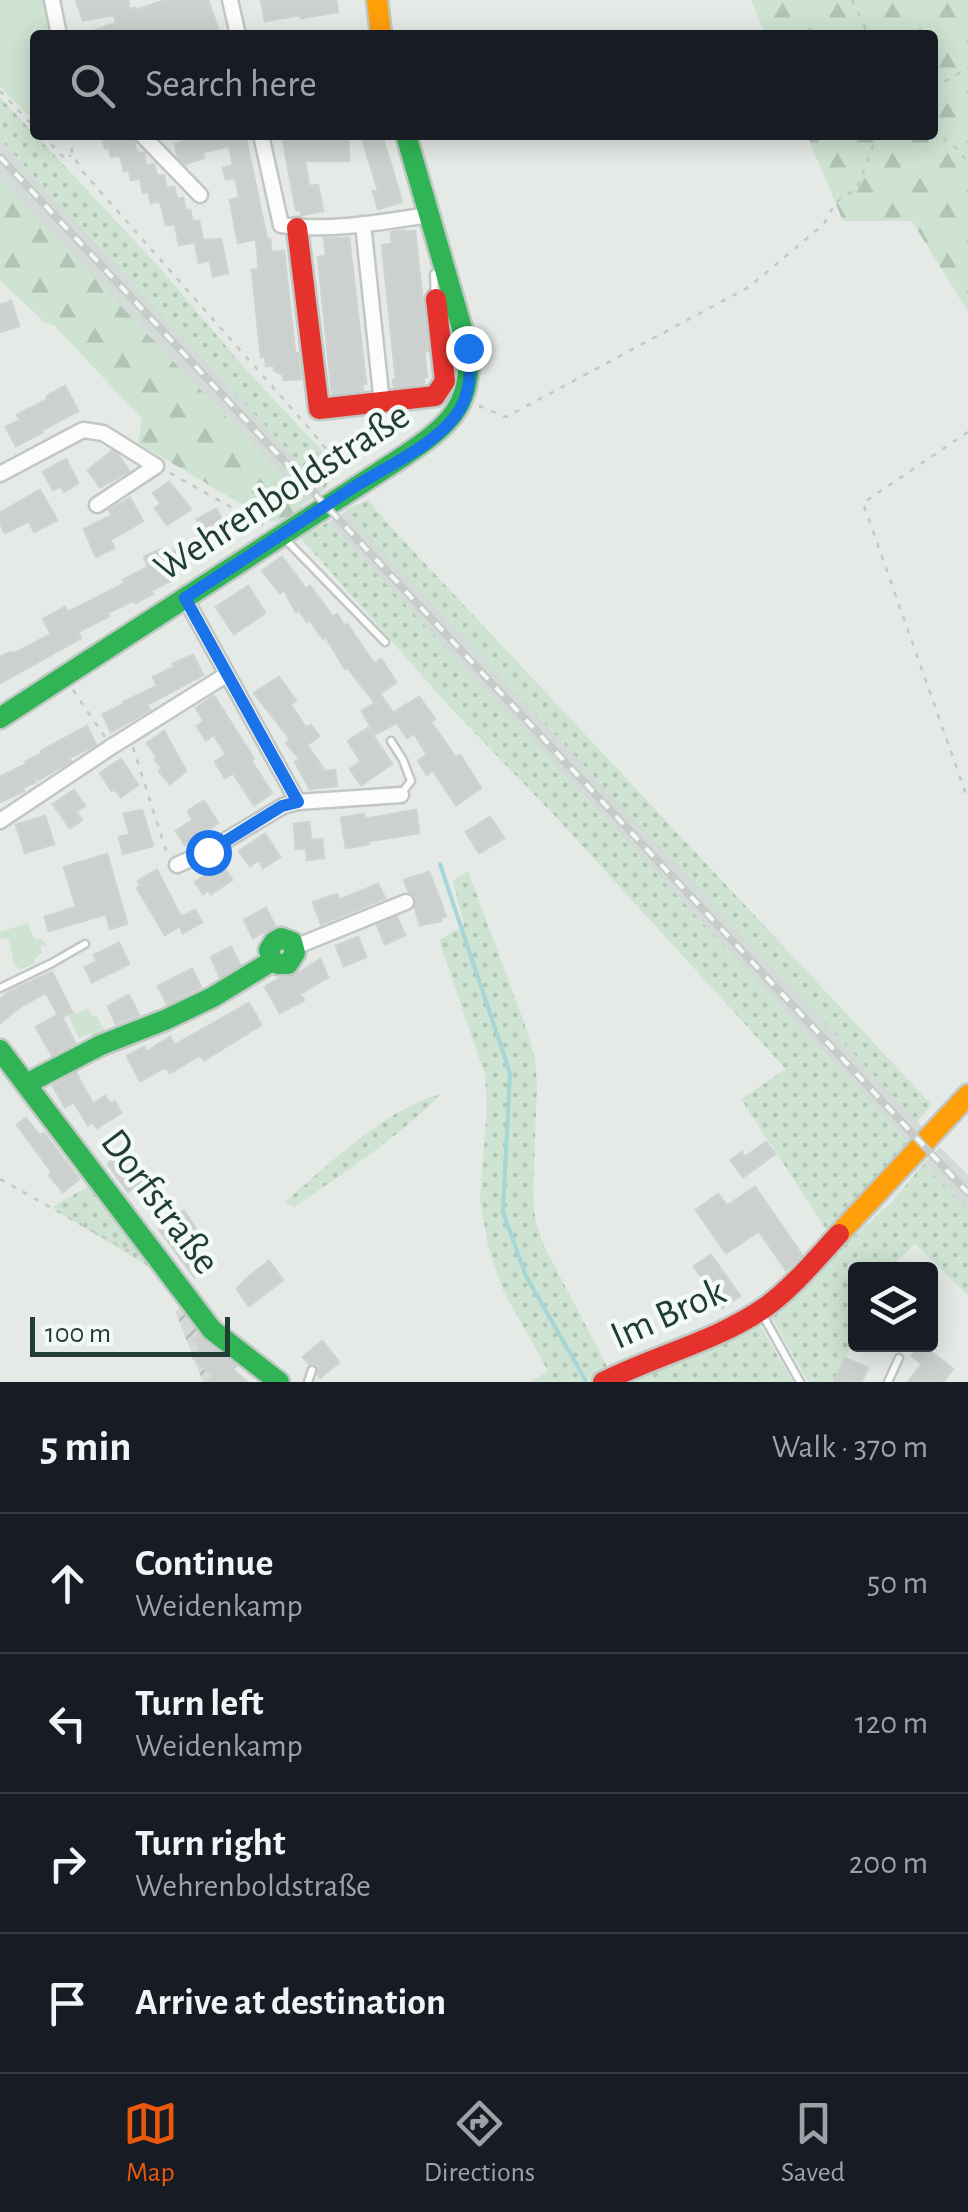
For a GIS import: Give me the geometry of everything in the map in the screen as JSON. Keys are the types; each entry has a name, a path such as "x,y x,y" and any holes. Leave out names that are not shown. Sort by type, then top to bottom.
{"street":[{"path":"52,0 58,30"},
{"path":"230,0 237,30"},
{"path":"377,0 378,30"},
{"path":"147,140 200,195"},
{"path":"261,140 281,225 297,228 363,224 429,214"},
{"name":"Wehrenboldstraße","path":"0,718 437,434 460,410 470,361 407,140"},
{"path":"363,224 382,404"},
{"path":"297,228 318,410 434,396 445,381 436,299"},
{"path":"0,474 83,430 103,433 156,466 97,505"},
{"path":"185,598 298,802"},
{"path":"0,820 226,675"},
{"path":"177,865 208,852 282,806 401,796"},
{"path":"28,1084 102,1045 214,997 272,961 280,966 289,964 296,957 295,947 406,902"},
{"name":"Dorfstraße","path":"0,1050 212,1330 279,1382"},
{"name":"Im Brok","path":"604,1382 760,1310 791,1285 968,1095"}],"lane":[{"path":"436,299 434,274 445,268"},
{"path":"282,535 384,642"},
{"path":"391,741 411,781 401,796"},
{"path":"0,988 85,944"},
{"name":"Im Brok","path":"760,1310 800,1382"},
{"path":"888,1382 899,1358"},
{"path":"308,1382 312,1370"}],"path":[{"path":"852,0 867,30"},
{"path":"938,85 968,68"},
{"path":"0,91 30,123"},
{"path":"938,135 968,162"},
{"path":"47,140 66,160 72,154"},
{"path":"71,140 72,154 83,172 356,486"},
{"path":"465,398 506,417 749,288 824,224 835,203 857,188 875,140"},
{"path":"968,432 863,503 968,800"},
{"path":"156,466 282,535"},
{"path":"64,676 112,747"},
{"path":"128,736 167,854 177,865"},
{"path":"0,1179 141,1258"}],"shaded area":[{"path":"0,139 325,490 307,502 0,179"},
{"path":"357,505 917,1121 922,1127 907,1142 328,522"},
{"path":"940,1147 968,1175 968,1210 923,1164"},
{"path":"182,1307 187,1316 192,1313 200,1333 238,1363 223,1382 203,1382 175,1311"}],"green space":[{"path":"0,0 43,0 49,30 30,30 30,117 0,87"},
{"path":"751,0 968,0 968,312 912,221 843,221 809,140 938,140 938,30 763,30"},
{"path":"0,97 30,129 30,140 40,140 334,464 325,490 0,139"},
{"path":"0,179 307,502 301,506 303,509 285,522 270,521 138,443 142,419 54,325 45,323 0,280"},
{"path":"368,500 932,1105 917,1121 345,510"},
{"path":"328,522 907,1142 828,1232 741,1099 786,1069 448,705 300,537"},
{"path":"468,871 535,1059 535,1218 543,1244 607,1366 587,1382 530,1382 548,1371 503,1290 488,1246 480,1200 487,1107 485,1075 439,940 464,925 453,881"},
{"path":"28,923 34,939 41,939 47,946 41,946 35,963 20,970 15,966 8,938 0,939 0,932"},
{"path":"88,1009 107,1035 94,1041 90,1033 79,1038 67,1012"},
{"path":"441,1094 389,1140 332,1181 294,1207 285,1202 378,1125"},
{"path":"923,1164 968,1210 968,1295 915,1244 896,1262 848,1262 848,1352 833,1382 808,1382 770,1314 894,1200"},
{"path":"95,1182 164,1276 54,1209"},
{"path":"758,1322 793,1382 619,1382"}],"building":[{"path":"76,0 128,0 129,9 136,10 166,0 208,0 218,30 96,30 116,23 114,15 83,20"},
{"path":"261,0 336,0 338,12 265,21"},
{"path":"103,140 133,140 137,153 144,153 146,166 154,164 157,176 164,175 166,188 174,187 177,199 183,198 192,221 199,221 203,240 221,239 228,273 213,276 210,260 199,263 195,242 179,245 175,224 166,225 160,201 151,203 149,192 143,193 140,178 131,180 120,155 111,157 109,147 105,148"},
{"path":"191,140 246,140 271,252 284,251 301,379 284,380 274,365 266,366 265,356 261,357 252,270 259,269 256,239 238,243 230,200 239,198 236,178 226,179 223,168 233,166 229,146 203,152 204,158 185,164 178,157 175,144"},
{"path":"283,140 348,140 349,161 305,161 309,186 318,185 323,211 301,215 300,209 296,210"},
{"path":"363,140 383,140 402,202 378,209 373,191 378,190"},
{"path":"415,231 428,351 424,351 427,377 424,383 394,387 382,245 392,244 391,232"},
{"path":"324,238 349,238 366,384 362,384 363,390 332,394 318,257 326,256"},
{"path":"11,301 19,326 0,332 0,305"},
{"path":"65,386 78,411 16,446 6,427 20,420 17,415"},
{"path":"112,451 129,471 100,487 88,470"},
{"path":"66,459 78,483 64,492 61,486 53,490 43,472"},
{"path":"169,482 191,509 167,525 155,508 161,504 153,493"},
{"path":"40,490 57,520 34,532 29,521 5,533 0,513"},
{"path":"130,498 143,521 110,540 114,548 96,557 84,529 112,515 109,510"},
{"path":"216,509 225,525 216,531 224,545 188,565 178,577 151,591 153,594 107,613 109,616 78,632 81,638 0,683 0,657 51,634 43,619 65,607 68,612 125,583 123,580 148,567 144,557 163,548 167,554 196,539 204,532 197,519"},
{"path":"282,557 333,617 337,614 344,626 347,624 374,664 381,659 396,682 380,694 393,713 419,697 435,719 431,722 456,758 460,755 481,788 456,805 433,770 427,775 418,761 427,755 414,733 407,738 397,723 375,734 362,711 375,703 345,669 326,637 323,639 299,610 296,612 284,590 280,593 262,571"},
{"path":"248,586 265,613 234,634 216,607"},
{"path":"193,655 203,675 147,705 150,710 111,732 103,714 157,686 153,677"},
{"path":"279,677 296,701 290,704 306,728 311,725 319,736 307,745 325,771 335,770 337,786 310,789 295,762 300,759 286,743 290,739 254,693"},
{"path":"214,696 272,793 254,805 233,773 225,778 215,762 226,754 214,735 206,740 197,726 204,721 196,708"},
{"path":"87,726 96,745 38,780 32,771 35,782 0,802 0,777"},
{"path":"368,728 392,764 361,785 350,769 361,762 348,741"},
{"path":"164,731 186,771 170,784 159,771 162,768 147,743"},
{"path":"121,759 138,785 121,797 100,773"},
{"path":"74,790 85,806 76,812 82,820 70,828 53,804"},
{"path":"204,801 218,823 185,845 176,831 193,820 188,811"},
{"path":"142,810 153,846 123,854 119,837 130,835 124,814"},
{"path":"416,810 419,833 346,848 341,818 364,814 365,819"},
{"path":"45,816 54,844 25,853 16,825"},
{"path":"490,817 504,838 479,853 466,832"},
{"path":"309,822 311,840 322,839 324,858 307,860 306,848 296,849 294,824"},
{"path":"265,834 280,857 263,868 259,860 250,866 239,851"},
{"path":"107,854 127,924 110,929 106,914 49,931 45,917 76,907 64,867"},
{"path":"220,861 232,880 211,894 208,890 203,894 195,882"},
{"path":"157,870 181,917 195,910 202,922 183,933 180,926 165,935 137,888 141,886 138,881"},
{"path":"429,872 446,916 441,921 420,925 416,899 404,880"},
{"path":"378,884 385,898 321,924 313,902 337,894 339,900"},
{"path":"266,908 275,926 253,938 244,920"},
{"path":"397,917 405,935 385,944 377,925"},
{"path":"358,937 366,957 344,966 336,946"},
{"path":"119,943 129,964 92,982 85,967 97,961 94,955"},
{"path":"231,947 240,965 220,977 211,957"},
{"path":"320,959 328,977 300,994 304,1000 280,1013 265,987 280,978 294,976"},
{"path":"192,969 201,987 167,1004 158,986"},
{"path":"52,972 72,1012 62,1017 75,1043 52,1055 36,1027 58,1015 46,993 0,1023 0,999"},
{"path":"129,995 139,1015 116,1024 108,1006"},
{"path":"249,1003 261,1025 204,1060 200,1055 170,1073 166,1067 140,1081 127,1056 144,1047 146,1052 170,1037 175,1045"},
{"path":"76,1073 93,1104 105,1096 110,1104 115,1101 121,1113 97,1128 93,1122 88,1125 74,1102 65,1107 53,1086"},
{"path":"26,1118 40,1136 44,1133 79,1179 63,1192 17,1125"},
{"path":"766,1142 775,1154 743,1177 731,1160 742,1152 745,1157"},
{"path":"124,1152 145,1179 128,1192 108,1164"},
{"path":"755,1187 802,1255 786,1270 759,1231 726,1253 696,1210 718,1194 727,1206"},
{"path":"184,1211 196,1229 190,1233 212,1264 194,1277 159,1229"},
{"path":"711,1255 740,1296 722,1308 694,1266"},
{"path":"269,1261 283,1280 249,1306 237,1289"},
{"path":"198,1335 236,1366 233,1370 247,1382 209,1382 213,1376 193,1358 202,1348 193,1341"},
{"path":"322,1341 339,1362 320,1378 318,1366 303,1357"},
{"path":"915,1352 931,1352 953,1369 943,1382 908,1382 922,1364 912,1356"},
{"path":"845,1358 868,1368 861,1382 834,1382"}],"waterway":[{"path":"440,864 510,1073 503,1212 526,1276 586,1381"}],"railway":[{"path":"0,157 968,1193"}],"traffic: fast":[{"path":"0,718 404,456 454,413 466,386 468,349 407,140"},
{"path":"28,1083 101,1045 213,997 272,961 288,964 295,953 292,942 281,938 274,942 269,950 272,961"},
{"path":"0,1050 212,1330 279,1382"}],"traffic: slow":[{"path":"377,0 380,30"},
{"path":"839,1234 968,1095"}],"traffic: jam":[{"path":"297,228 319,409 435,396 445,381 436,299"},
{"path":"603,1382 748,1318 786,1290 839,1234"}],"route":[{"path":"208,852 282,806 298,802 185,598 449,424 465,398 470,374 468,348"}]}
